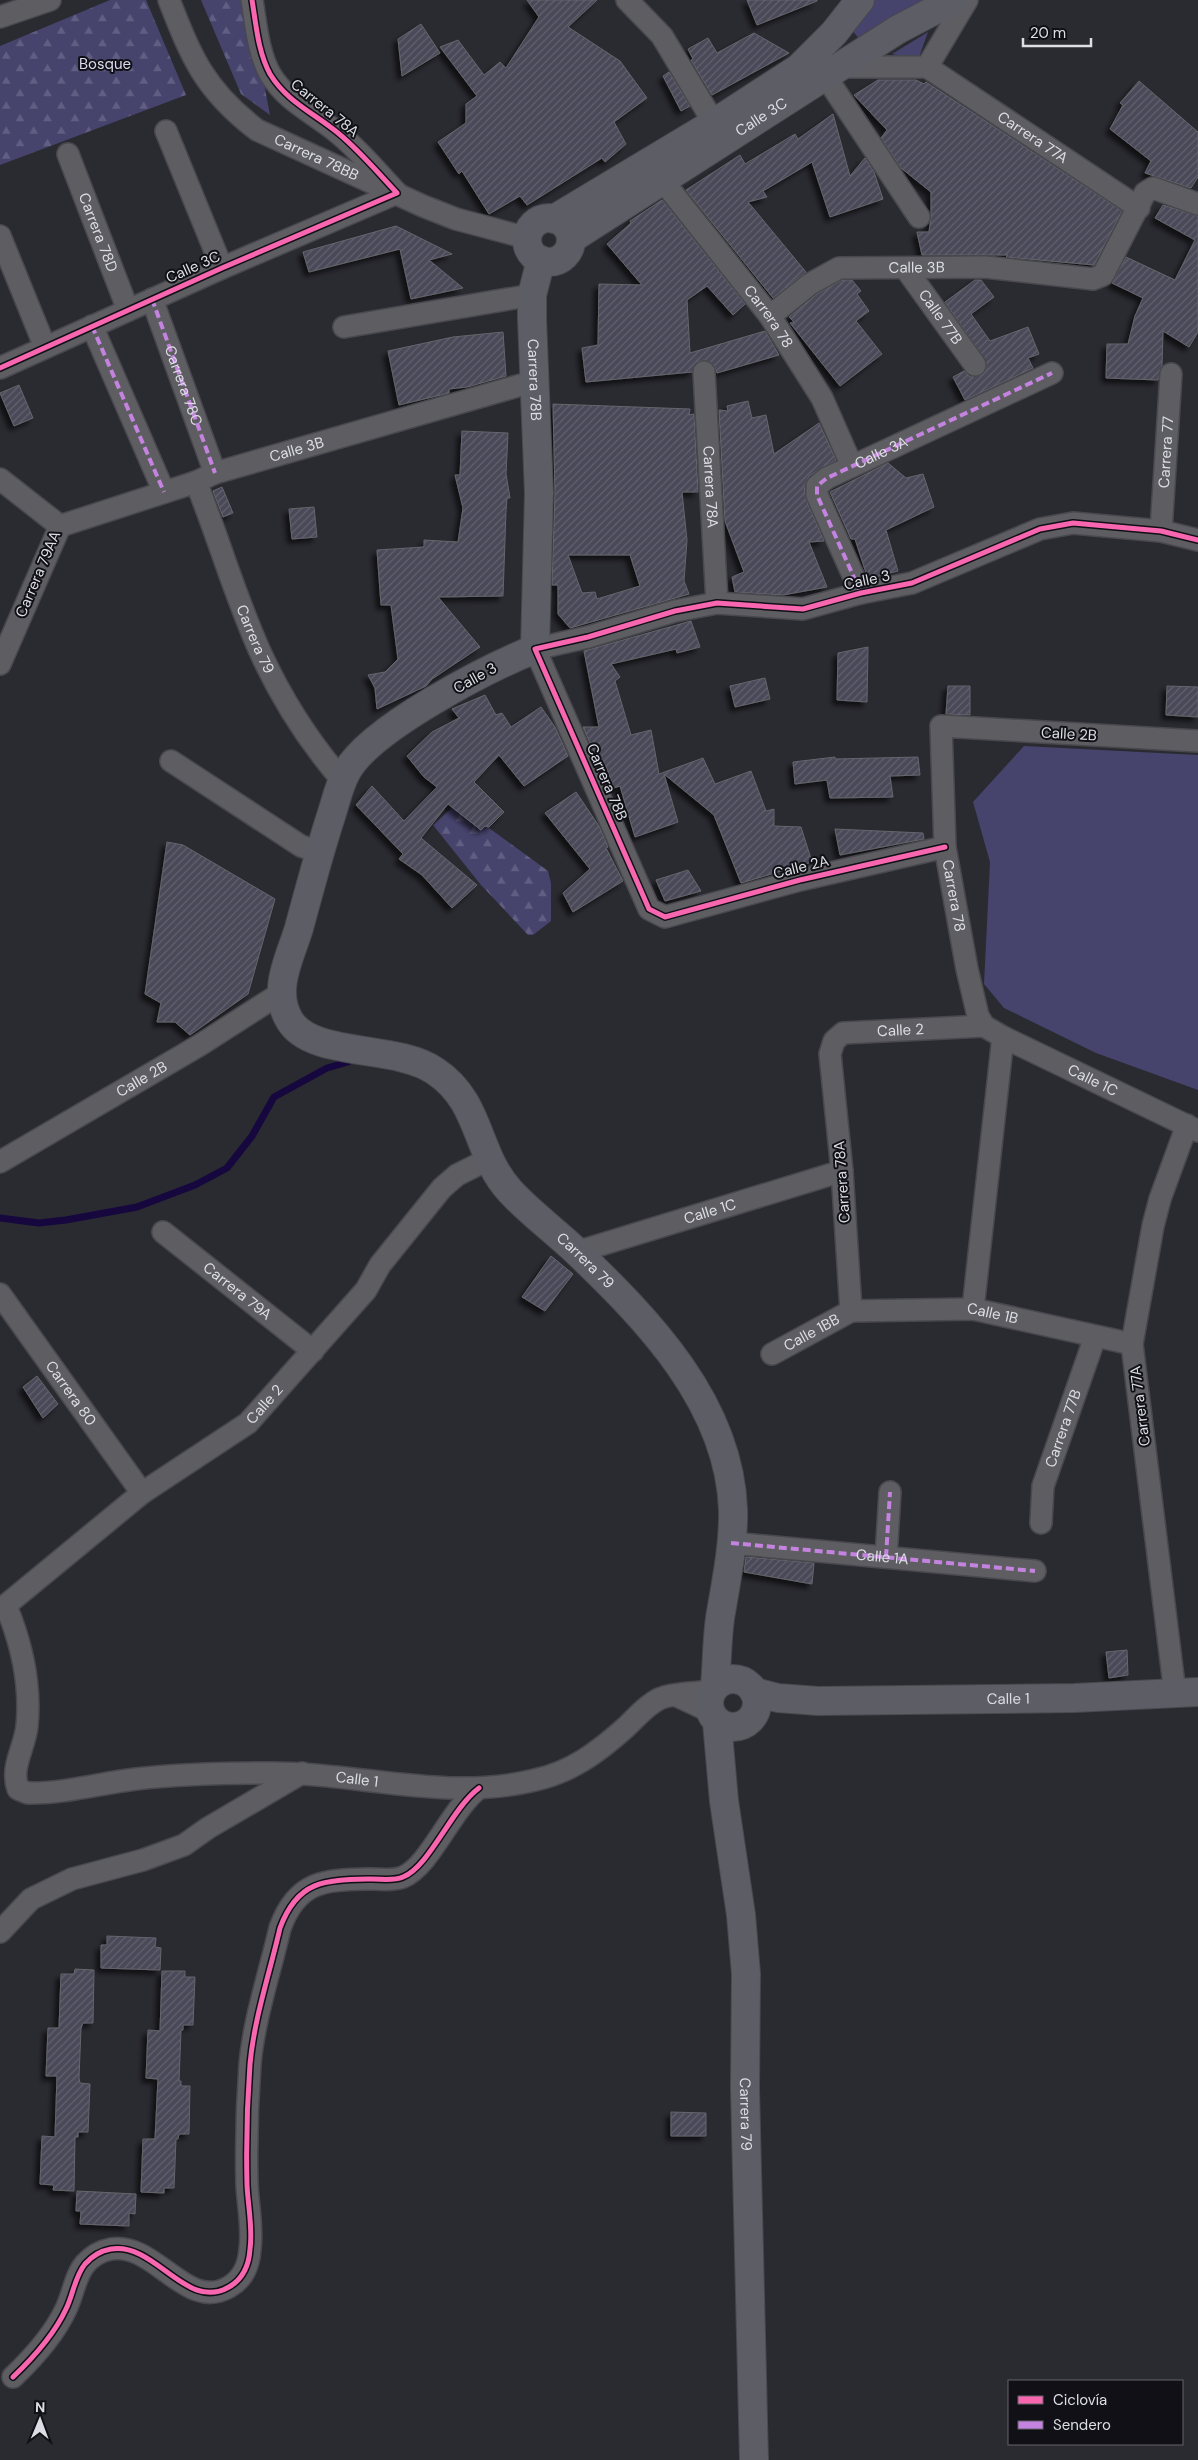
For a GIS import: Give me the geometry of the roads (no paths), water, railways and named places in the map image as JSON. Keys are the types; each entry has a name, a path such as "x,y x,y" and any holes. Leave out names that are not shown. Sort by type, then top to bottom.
{"main road":[{"name":"Calle 3C","path":"571,239 897,30 954,0"},
{"name":"Calle 3C","path":"554,219 714,123 799,68 824,43 856,5"},
{"path":"824,43 833,72"},
{"path":"554,219 566,226 571,239 567,253 551,262 534,249 530,231 539,221 554,219"},
{"name":"Carrera 78B","path":"534,249 532,295 539,493 535,648"},
{"name":"Calle 3","path":"281,993 284,972 319,852 342,780 356,758 368,745 398,724 470,681 535,648"},
{"name":"Carrera 79","path":"281,993 290,1022 298,1031 310,1038 346,1048 409,1058 433,1069 456,1087 470,1108 489,1159 510,1191 577,1252 660,1338 697,1393 714,1427 731,1482 733,1512 718,1645 729,1703 721,1770 728,1840 741,1915 746,1974 745,2088 754,2460"},
{"name":"Calle 1","path":"729,1703 778,1698 818,1701 1074,1698 1187,1692"}],"street":[{"path":"0,17 50,0"},
{"name":"Carrera 78BB","path":"169,0 186,43 204,78 238,116 256,130 456,219 534,249"},
{"name":"Carrera 78A","path":"252,0 261,47 270,72 282,90 297,105 338,133 397,193"},
{"path":"627,0 662,36 714,123"},
{"path":"919,217 833,72 927,68 966,0"},
{"name":"Carrera 77A","path":"927,68 1139,208"},
{"path":"166,131 222,268"},
{"name":"Carrera 78D","path":"68,154 128,310"},
{"name":"Carrera 78","path":"663,180 770,316 822,398 852,466"},
{"path":"1139,208 1145,193 1153,188 1198,204"},
{"name":"Calle 3C","path":"0,368 222,268 397,193"},
{"name":"Calle 3B","path":"770,316 810,284 839,268 985,267 1080,276 1093,279 1103,275 1139,208"},
{"path":"0,236 45,347"},
{"name":"Calle 77B","path":"906,269 975,364"},
{"path":"344,327 532,295"},
{"name":"Carrera 78C","path":"152,299 215,473"},
{"path":"92,326 164,492"},
{"name":"Carrera 78A","path":"704,372 717,603"},
{"name":"Calle 3A","path":"861,593 817,496 817,486 827,478 1052,373"},
{"name":"Carrera 77","path":"1161,531 1171,374"},
{"name":"Calle 3B","path":"60,526 196,482 215,473 535,381"},
{"name":"Carrera 79AA","path":"0,480 60,526 0,664"},
{"name":"Carrera 79","path":"196,482 262,655 281,694 305,732 342,780"},
{"name":"Calle 3","path":"535,648 588,637 675,611 717,603 803,609 861,593 912,583 1040,529 1074,523 1161,531 1198,540"},
{"name":"Carrera 78B","path":"535,648 649,909 665,918"},
{"name":"Carrera 78","path":"941,726 945,847 974,1004 984,1026"},
{"name":"Calle 2B","path":"941,726 1198,741"},
{"path":"171,761 301,846 319,852"},
{"name":"Calle 2A","path":"665,918 800,880 945,847"},
{"name":"Calle 2B","path":"0,1162 200,1045 281,993"},
{"name":"Calle 2","path":"830,1054 834,1041 843,1033 984,1026"},
{"name":"Calle 1C","path":"984,1026 1193,1128"},
{"path":"973,1309 1003,1036"},
{"name":"Carrera 78A","path":"830,1054 842,1171 851,1311"},
{"name":"Carrera 77A","path":"1187,1692 1132,1344 1153,1226 1160,1199 1193,1128"},
{"name":"Calle 2","path":"3,1608 142,1493 248,1423 366,1290 380,1266 442,1188 457,1175 489,1159"},
{"name":"Calle 1C","path":"577,1252 842,1171"},
{"name":"Carrera 79A","path":"163,1232 313,1351"},
{"name":"Carrera 80","path":"0,1294 142,1493"},
{"name":"Calle 1B","path":"851,1311 973,1309 1132,1344"},
{"name":"Calle 1BB","path":"772,1354 851,1311"},
{"name":"Carrera 77B","path":"1041,1523 1043,1486 1095,1337"},
{"path":"886,1557 890,1492"},
{"name":"Calle 1A","path":"731,1543 1035,1571"},
{"name":"Calle 1","path":"3,1608 15,1629 23,1663 28,1704 27,1725 16,1765 15,1782 22,1792 36,1794 146,1778 203,1774 303,1773 429,1788 479,1788 527,1782 567,1770 593,1755 645,1707 660,1698 677,1696 729,1703"},
{"path":"0,1932 31,1899 72,1879 143,1860 184,1845 208,1828 303,1773"},
{"path":"13,2377 31,2360 51,2335 66,2310 84,2265 95,2254 111,2249 128,2250 168,2270 182,2283 199,2292 214,2293 228,2288 240,2279 247,2266 251,2248 247,2183 250,2062 280,1928 287,1910 296,1898 308,1888 322,1882 393,1879 413,1872 460,1806 479,1788"}],"waterway":[{"path":"0,1218 39,1223 66,1220 137,1207 195,1185 227,1168 252,1136 274,1097 327,1068 348,1062"}],"park label":[{"name":"Bosque","path":"105,64"}]}
